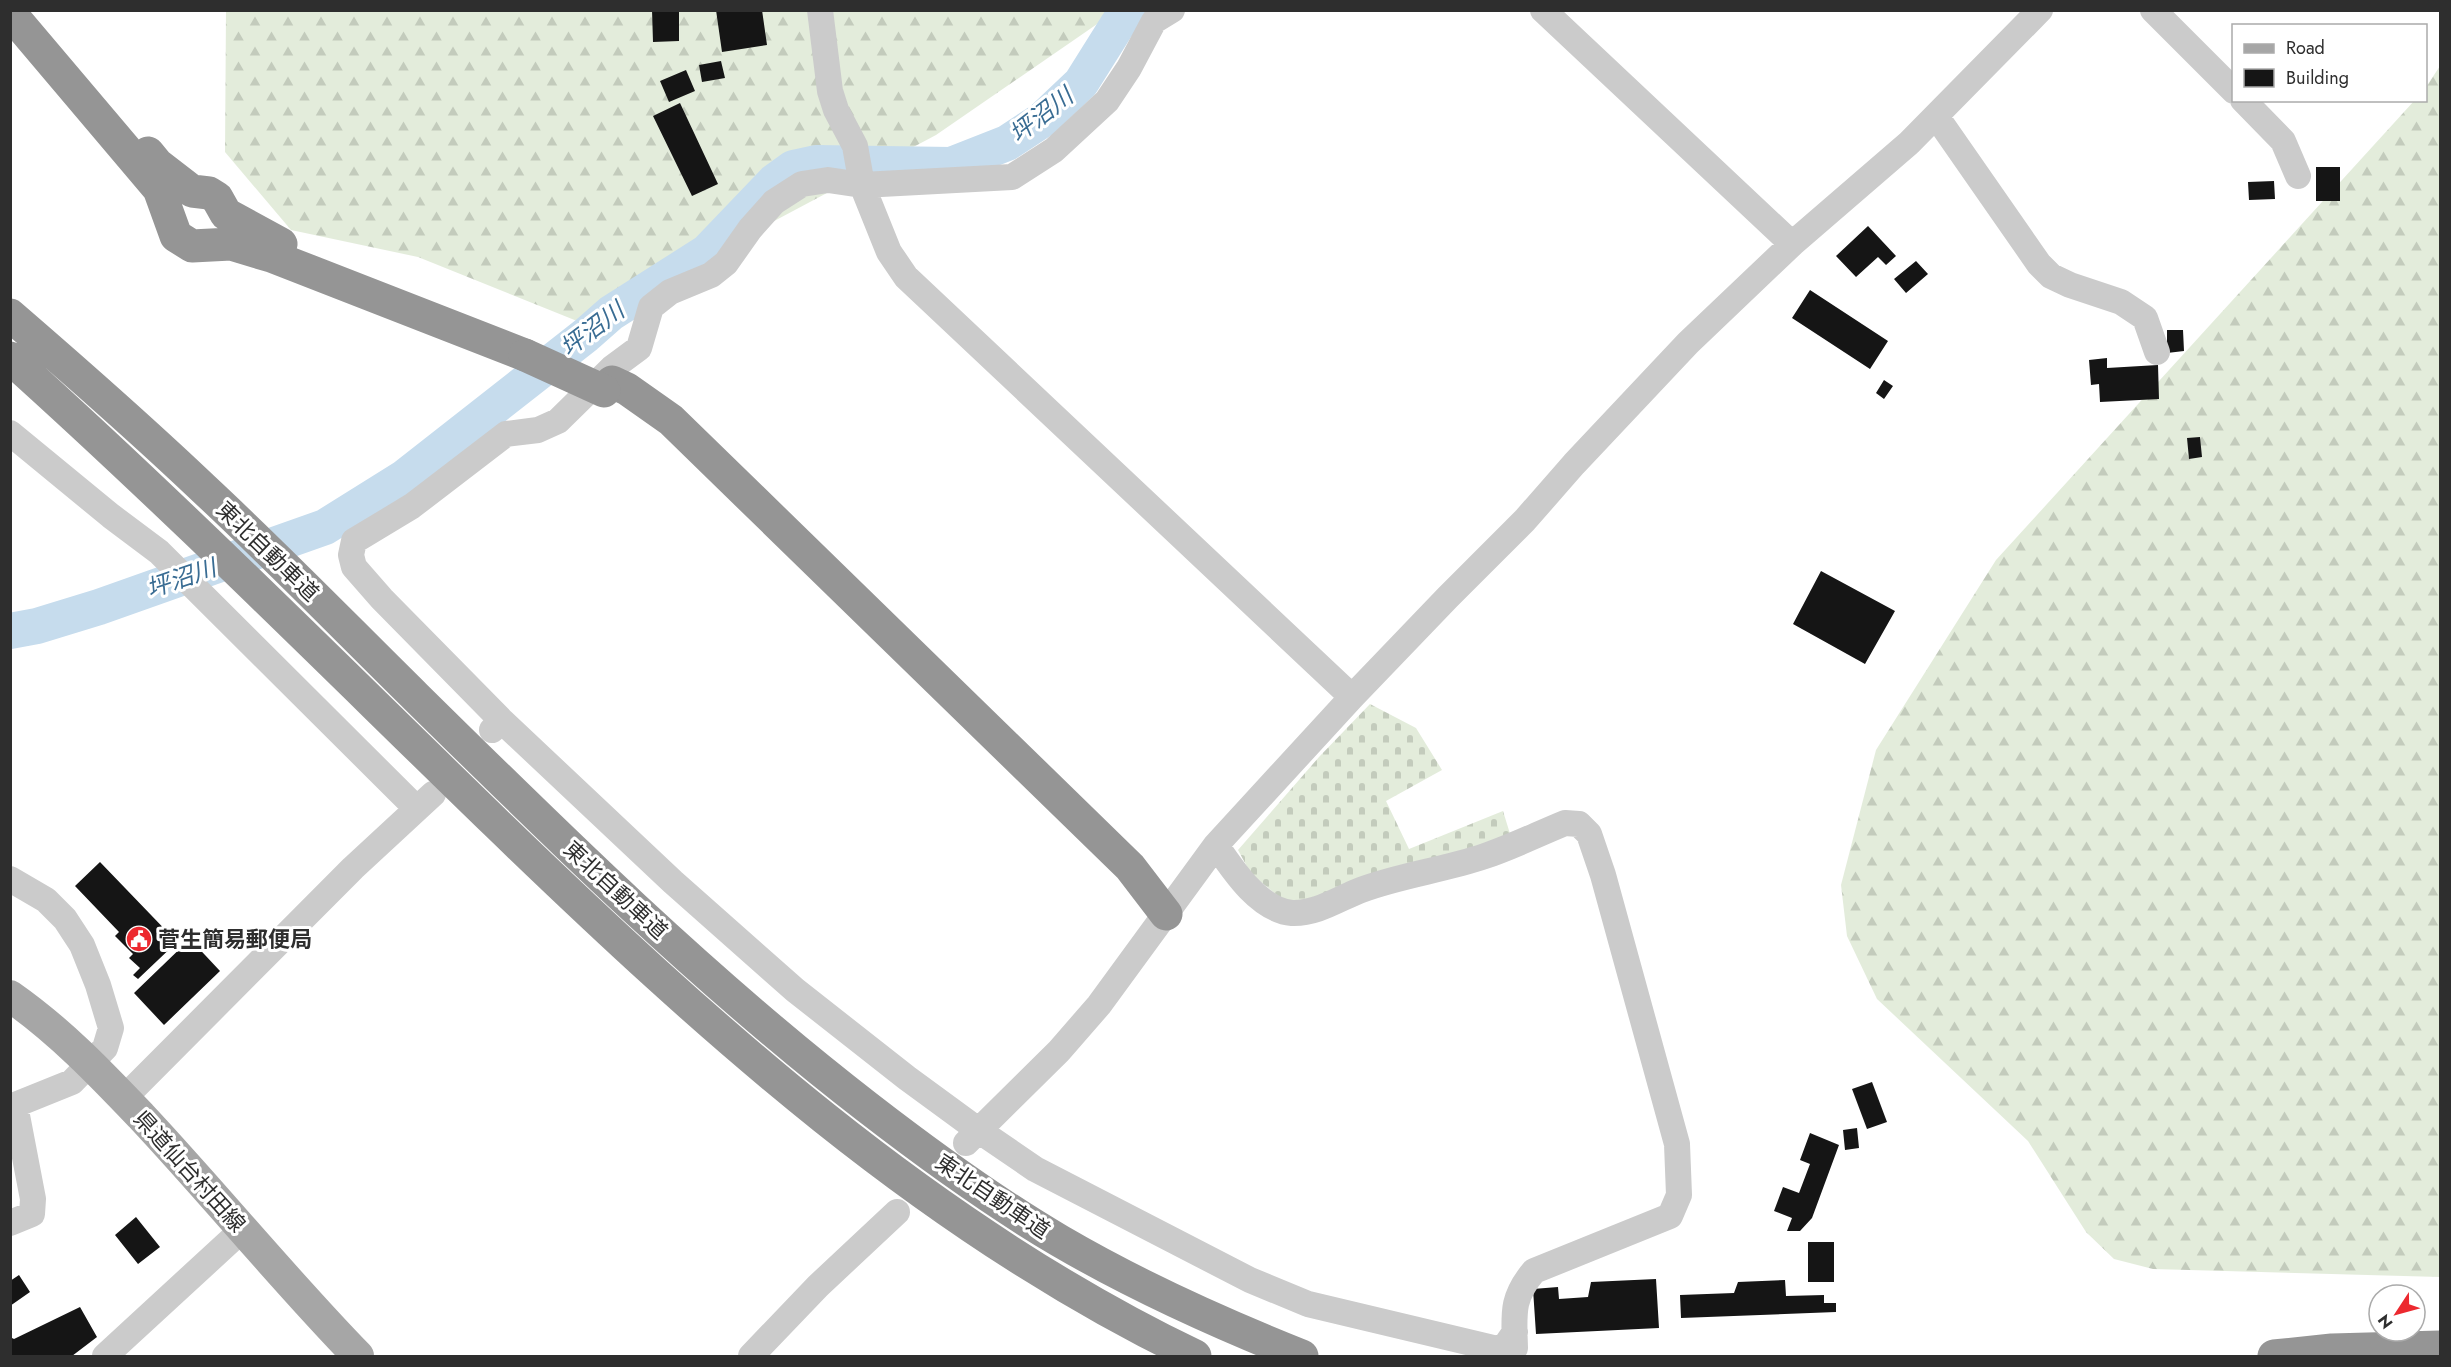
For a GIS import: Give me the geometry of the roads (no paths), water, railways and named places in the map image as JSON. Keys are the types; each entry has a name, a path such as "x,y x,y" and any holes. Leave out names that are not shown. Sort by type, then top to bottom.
{"highway":[{"path":"21,10 157,164 192,191 201,191 217,198 226,214 280,244 608,386 666,431 1107,871 1166,914"},
{"path":"10,13 159,189 172,228 183,243 201,247 210,244 231,244 271,256 529,352"},
{"path":"10,292 145,412 206,490"},
{"name":"東北自動車道","path":"10,315 125,415 206,490 615,891 729,994 820,1071 980,1191 1060,1241 1218,1323 1302,1356"},
{"name":"東北自動車道","path":"10,358 85,426 592,916 713,1027 814,1110 967,1225 1096,1305 1195,1356"},
{"path":"10,377 177,515"},
{"path":"2274,1356 2332,1350 2440,1347"}],"main road":[{"name":"県道仙台村田線","path":"10,996 39,1017 91,1064 124,1098 358,1356"}],"street":[{"path":"820,10 830,92 836,111 855,146 860,171 889,252 906,277 1352,697"},
{"path":"1172,10 1154,21 1129,68 1107,101 1054,150 1012,177 860,171 802,184 774,202 750,229 726,263 711,274 670,292 651,307 639,348 612,368 558,421 538,430 507,434 412,506 354,541 351,555 354,567 497,725 795,990 972,1137 1250,1280 1308,1304 1497,1349 1515,1344 1515,1300 1523,1284 1534,1271 1670,1216 1678,1195 1677,1144 1603,875 1589,834 1579,824 1565,823 1485,856 1363,890 1318,909 1293,913 1274,908 1257,895 1232,868 1216,845"},
{"path":"1543,10 1792,244"},
{"path":"972,1137 1059,1051 1086,1020 1216,845 1352,697 1525,520 1574,464 1688,343 1792,244 1909,143 2040,10"},
{"path":"2153,10 2232,89"},
{"path":"2245,102 2283,141 2298,176"},
{"path":"1936,116 2039,264 2052,276 2070,285 2121,302 2145,318 2157,351"},
{"path":"170,219 176,201 192,191"},
{"path":"210,244 224,232 226,214"},
{"path":"10,433 111,516 159,552 277,671 424,801 299,922 124,1098"},
{"path":"10,879 46,900 65,919 82,945 98,985 111,1028 105,1048 72,1082 15,1105 33,1199 32,1214 10,1223"},
{"path":"751,1356 818,1286 897,1212"},
{"path":"118,1351 243,1229"}],"waterway":[{"name":"坪沼川","path":"10,631 37,626 99,607 325,527 405,477 611,313 707,252 775,181 793,168 816,163 951,165 1007,143 1042,120 1081,83 1118,24 1135,10"}],"place":[{"name":"菅生簡易郵便局","path":"139,939"}]}
